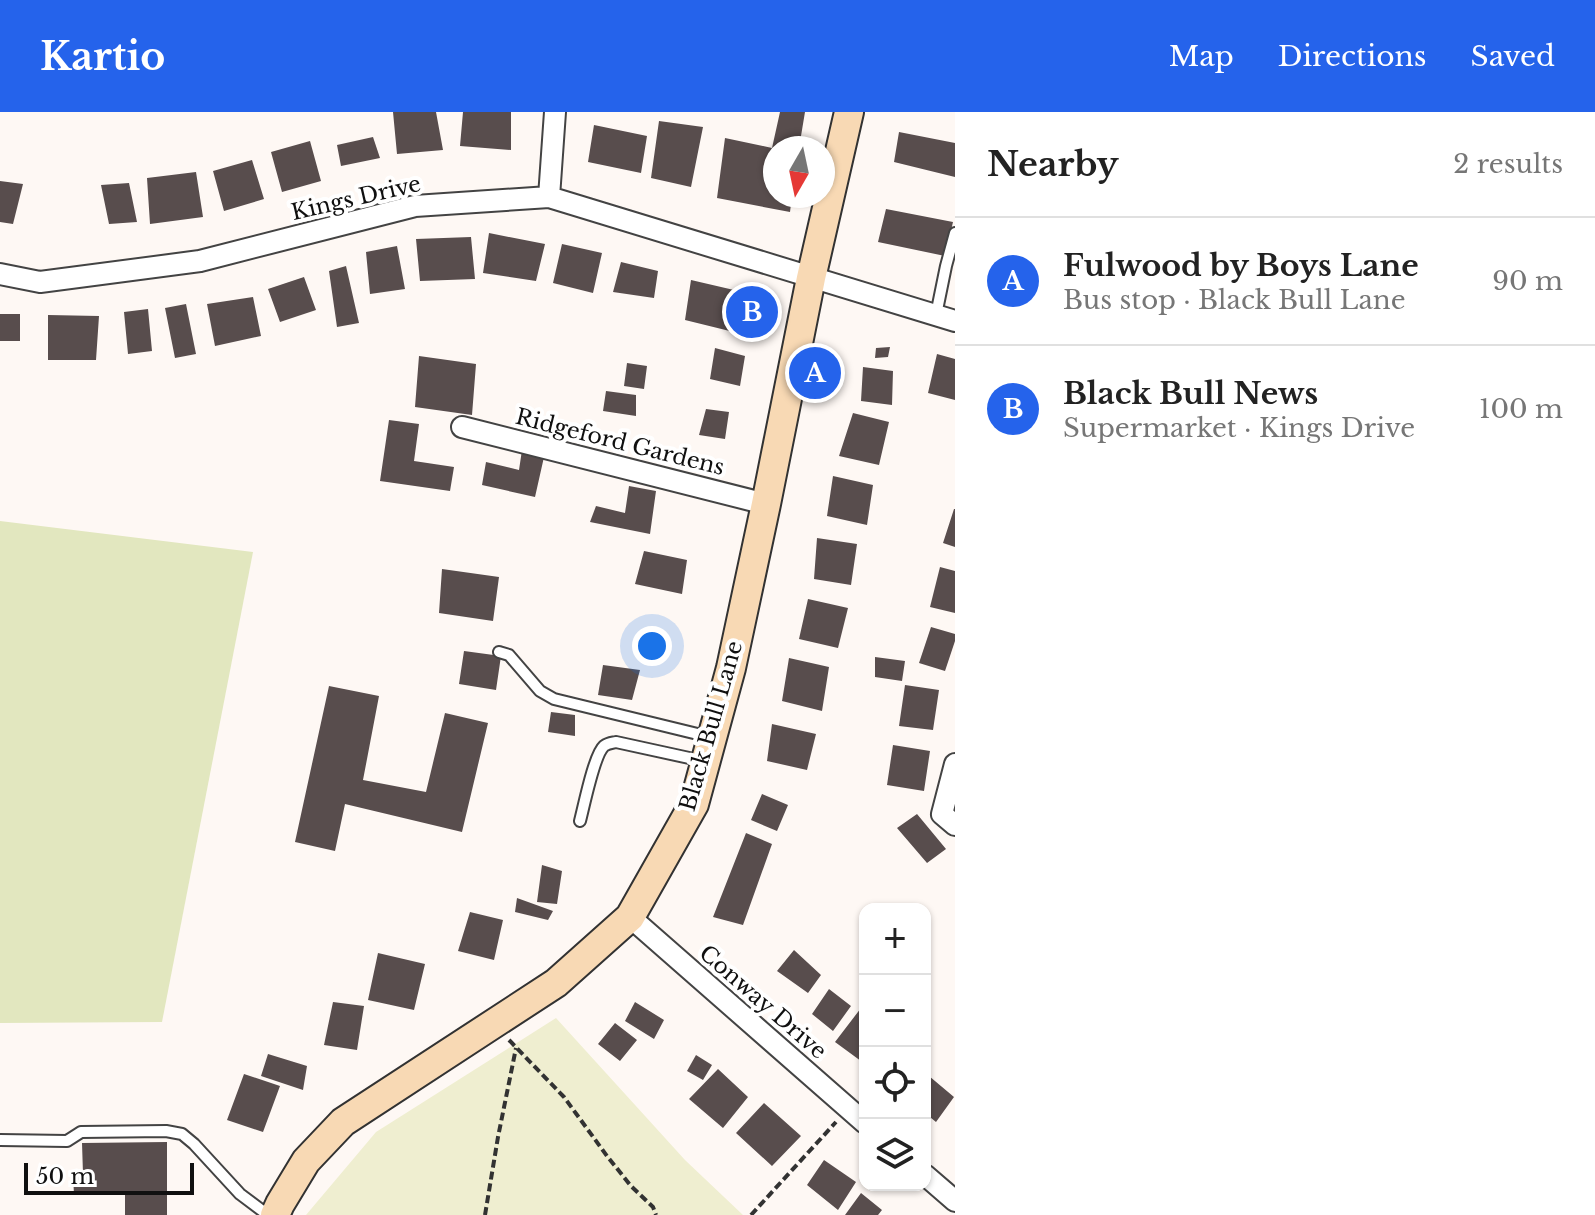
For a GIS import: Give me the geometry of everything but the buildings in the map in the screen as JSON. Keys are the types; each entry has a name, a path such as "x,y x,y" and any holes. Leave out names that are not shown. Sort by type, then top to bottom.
{"street":[{"path":"549,197 555,112"},
{"name":"Black Bull Lane","path":"275,1215 306,1161 343,1122 556,983 630,917 694,804 731,668 811,278 849,112"},
{"name":"Kings Drive","path":"0,274 40,282 200,261 415,206 549,197 945,318"},
{"name":"Ridgeford Gardens","path":"462,427 766,504"},
{"path":"955,764 942,814 955,825"},
{"name":"Conway Drive","path":"630,917 861,1119"},
{"path":"931,1180 955,1201"}],"lane":[{"path":"945,318 955,233"},
{"path":"499,652 509,655 540,691 554,699 709,750"},
{"path":"580,821 594,767 606,744 616,742 709,750"},
{"path":"0,1140 67,1141 81,1132 166,1131 182,1134 240,1194 268,1215"}],"path":[{"path":"494,1024 564,1097 631,1186 653,1207 656,1215"},
{"path":"485,1215 516,1048"},
{"path":"751,1215 849,1108"}],"green space":[{"path":"0,521 253,552 162,1022 0,1023"},
{"path":"556,1018 685,1160 743,1215 306,1215 376,1132"}],"place":[{"name":"Black Bull News","path":"752,312"},
{"name":"Fulwood by Boys Lane","path":"815,373"}]}
